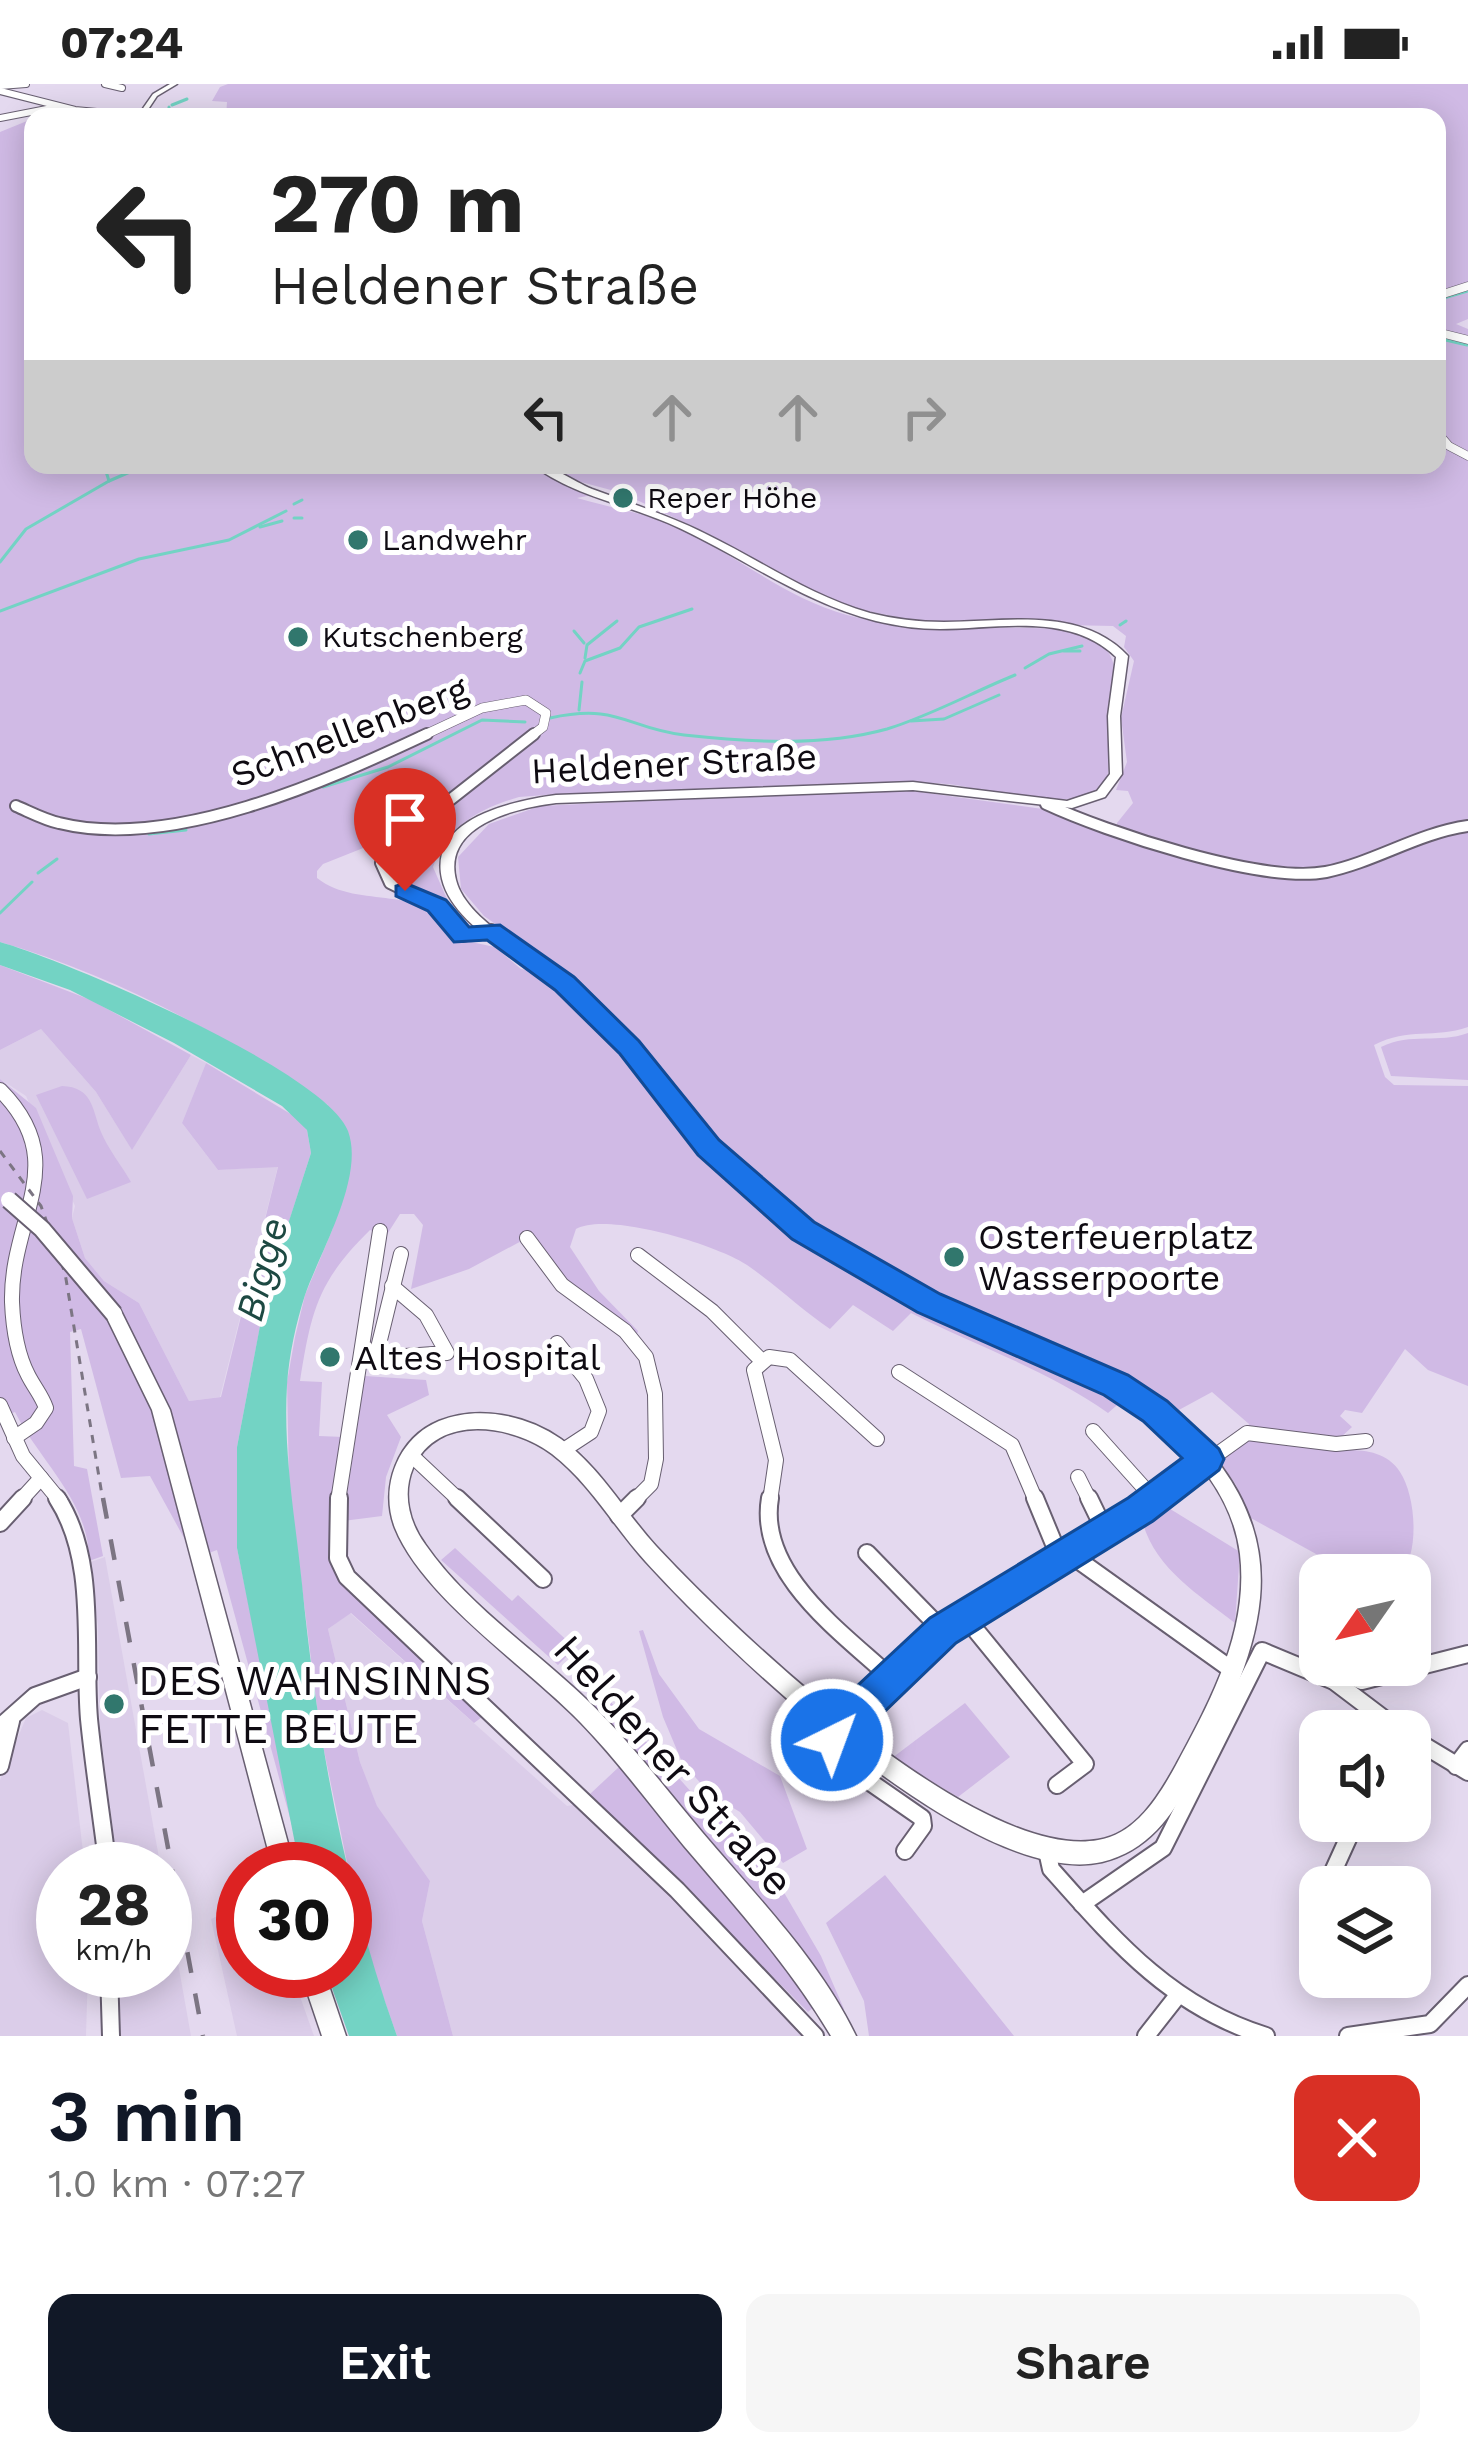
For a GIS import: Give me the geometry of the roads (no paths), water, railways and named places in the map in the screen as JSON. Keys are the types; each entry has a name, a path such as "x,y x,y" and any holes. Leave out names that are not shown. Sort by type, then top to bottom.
{"main road":[{"path":"146,108 155,95 174,84"},
{"name":"Heldener Straße","path":"555,474 671,521 806,596 843,610 946,627 1062,625 1111,643 1123,665 1114,716 1118,766 1113,783 1083,801 1046,804 913,786 529,802 476,824 456,843 447,862 447,879 455,896 491,931 587,1003 709,1148 790,1221 928,1303 1116,1385 1155,1411 1207,1459 1238,1510 1251,1550 1248,1615 1232,1670 1162,1813 1146,1829 1091,1854 1047,1851 977,1821 927,1792 839,1728 712,1616 562,1450 524,1429 468,1421 432,1432 410,1454 397,1493 400,1517 425,1560 589,1715 794,1960 844,2036"},
{"path":"5,1197 42,1229 114,1314 145,1370 167,1428 277,1842"},
{"path":"321,1998 334,2036"}],"street":[{"path":"0,89 26,84"},
{"path":"105,84 122,88"},
{"path":"0,89 79,108"},
{"path":"10,117 22,103 34,99"},
{"path":"47,108 82,104"},
{"path":"0,118 24,114"},
{"name":"Schnellenberg","path":"16,806 68,824 109,830 173,821 314,782 490,705 532,702 546,713 543,727 399,840 381,863 390,883 437,905 463,937 491,931"},
{"path":"1046,804 1121,834 1312,875 1431,832 1468,826"},
{"path":"0,1090 29,1124 38,1157 35,1194 11,1286 26,1372 46,1408 36,1424 14,1438"},
{"path":"370,1358 380,1232"},
{"path":"527,1238 562,1285 625,1330 646,1358 656,1394 656,1460 641,1499 619,1516"},
{"path":"401,1254 370,1358 335,1523 338,1558 347,1577 677,1890 815,2036"},
{"path":"638,1255 712,1311 761,1360"},
{"path":"370,1358 447,1353 448,1347 432,1325 406,1294 392,1286"},
{"path":"557,1343 586,1379 599,1411 591,1432 562,1450"},
{"path":"761,1360 780,1356 790,1360 877,1439"},
{"path":"761,1360 753,1385 769,1422 777,1465 768,1516 772,1537 811,1602 892,1678"},
{"path":"899,1372 1012,1445 1063,1554 1232,1670"},
{"path":"0,1405 14,1438 61,1503 75,1538 88,1622 88,1677 106,1842"},
{"path":"1093,1431 1154,1499"},
{"path":"839,1728 943,1631 1105,1531 1247,1433 1336,1444 1366,1441"},
{"path":"410,1454 543,1580"},
{"path":"1078,1477 1105,1531"},
{"path":"0,1522 41,1478"},
{"path":"867,1553 943,1631"},
{"path":"965,1617 1085,1764 1057,1785"},
{"path":"1082,1904 1163,1848 1262,1651 1299,1666"},
{"path":"1431,1663 1468,1654"},
{"path":"0,1726 48,1690 88,1677"},
{"path":"1341,1686 1372,1710"},
{"path":"0,1764 5,1732 25,1705"},
{"name":"Heldener Straße","path":"839,1728 832,1736 841,1754 882,1794 922,1818 923,1826 905,1851"},
{"path":"1431,1747 1464,1763"},
{"path":"0,1749 0,1764"},
{"path":"1047,1851 1051,1869 1174,1999 1228,2027 1266,2036"},
{"path":"1348,2036 1430,2024 1468,1985"},
{"path":"110,1998 111,2036"},
{"path":"1145,2036 1174,1999"}],"waterway":[{"path":"172,105 187,99"},
{"path":"1446,297 1468,291"},
{"path":"1446,340 1467,345"},
{"path":"107,474 109,481"},
{"path":"109,481 125,474"},
{"path":"0,562 26,529 109,481"},
{"path":"294,504 302,500"},
{"path":"0,611 139,559 229,540 286,511"},
{"path":"294,518 302,518"},
{"path":"260,527 282,521"},
{"path":"580,673 585,661 620,648 639,627 692,609"},
{"path":"585,658 587,645 617,621"},
{"path":"1120,625 1126,621"},
{"path":"574,631 584,643"},
{"path":"1025,668 1049,654 1082,646"},
{"path":"1064,651 1080,651"},
{"path":"550,718 592,713 664,732 734,740 837,739 903,724 1015,675"},
{"path":"579,710 582,682"},
{"path":"911,721 944,719 999,695"},
{"path":"323,787 388,767 482,720 525,722"},
{"path":"149,834 186,830"},
{"path":"38,873 57,859"},
{"path":"0,913 32,882"}],"railway":[{"path":"0,1151 41,1206 65,1273 103,1501"},
{"path":"103,1498 203,2036"}],"place":[{"name":"Reper Höhe","path":"623,498"},
{"name":"Landwehr","path":"358,540"},
{"name":"Kutschenberg","path":"298,637"},
{"name":"Osterfeuerplatz Wasserpoorte","path":"954,1257"},
{"name":"Altes Hospital","path":"330,1357"},
{"name":"DES WAHNSINNS FETTE BEUTE","path":"114,1704"}],"water label":[{"name":"Bigge","path":"261,1269"}]}
